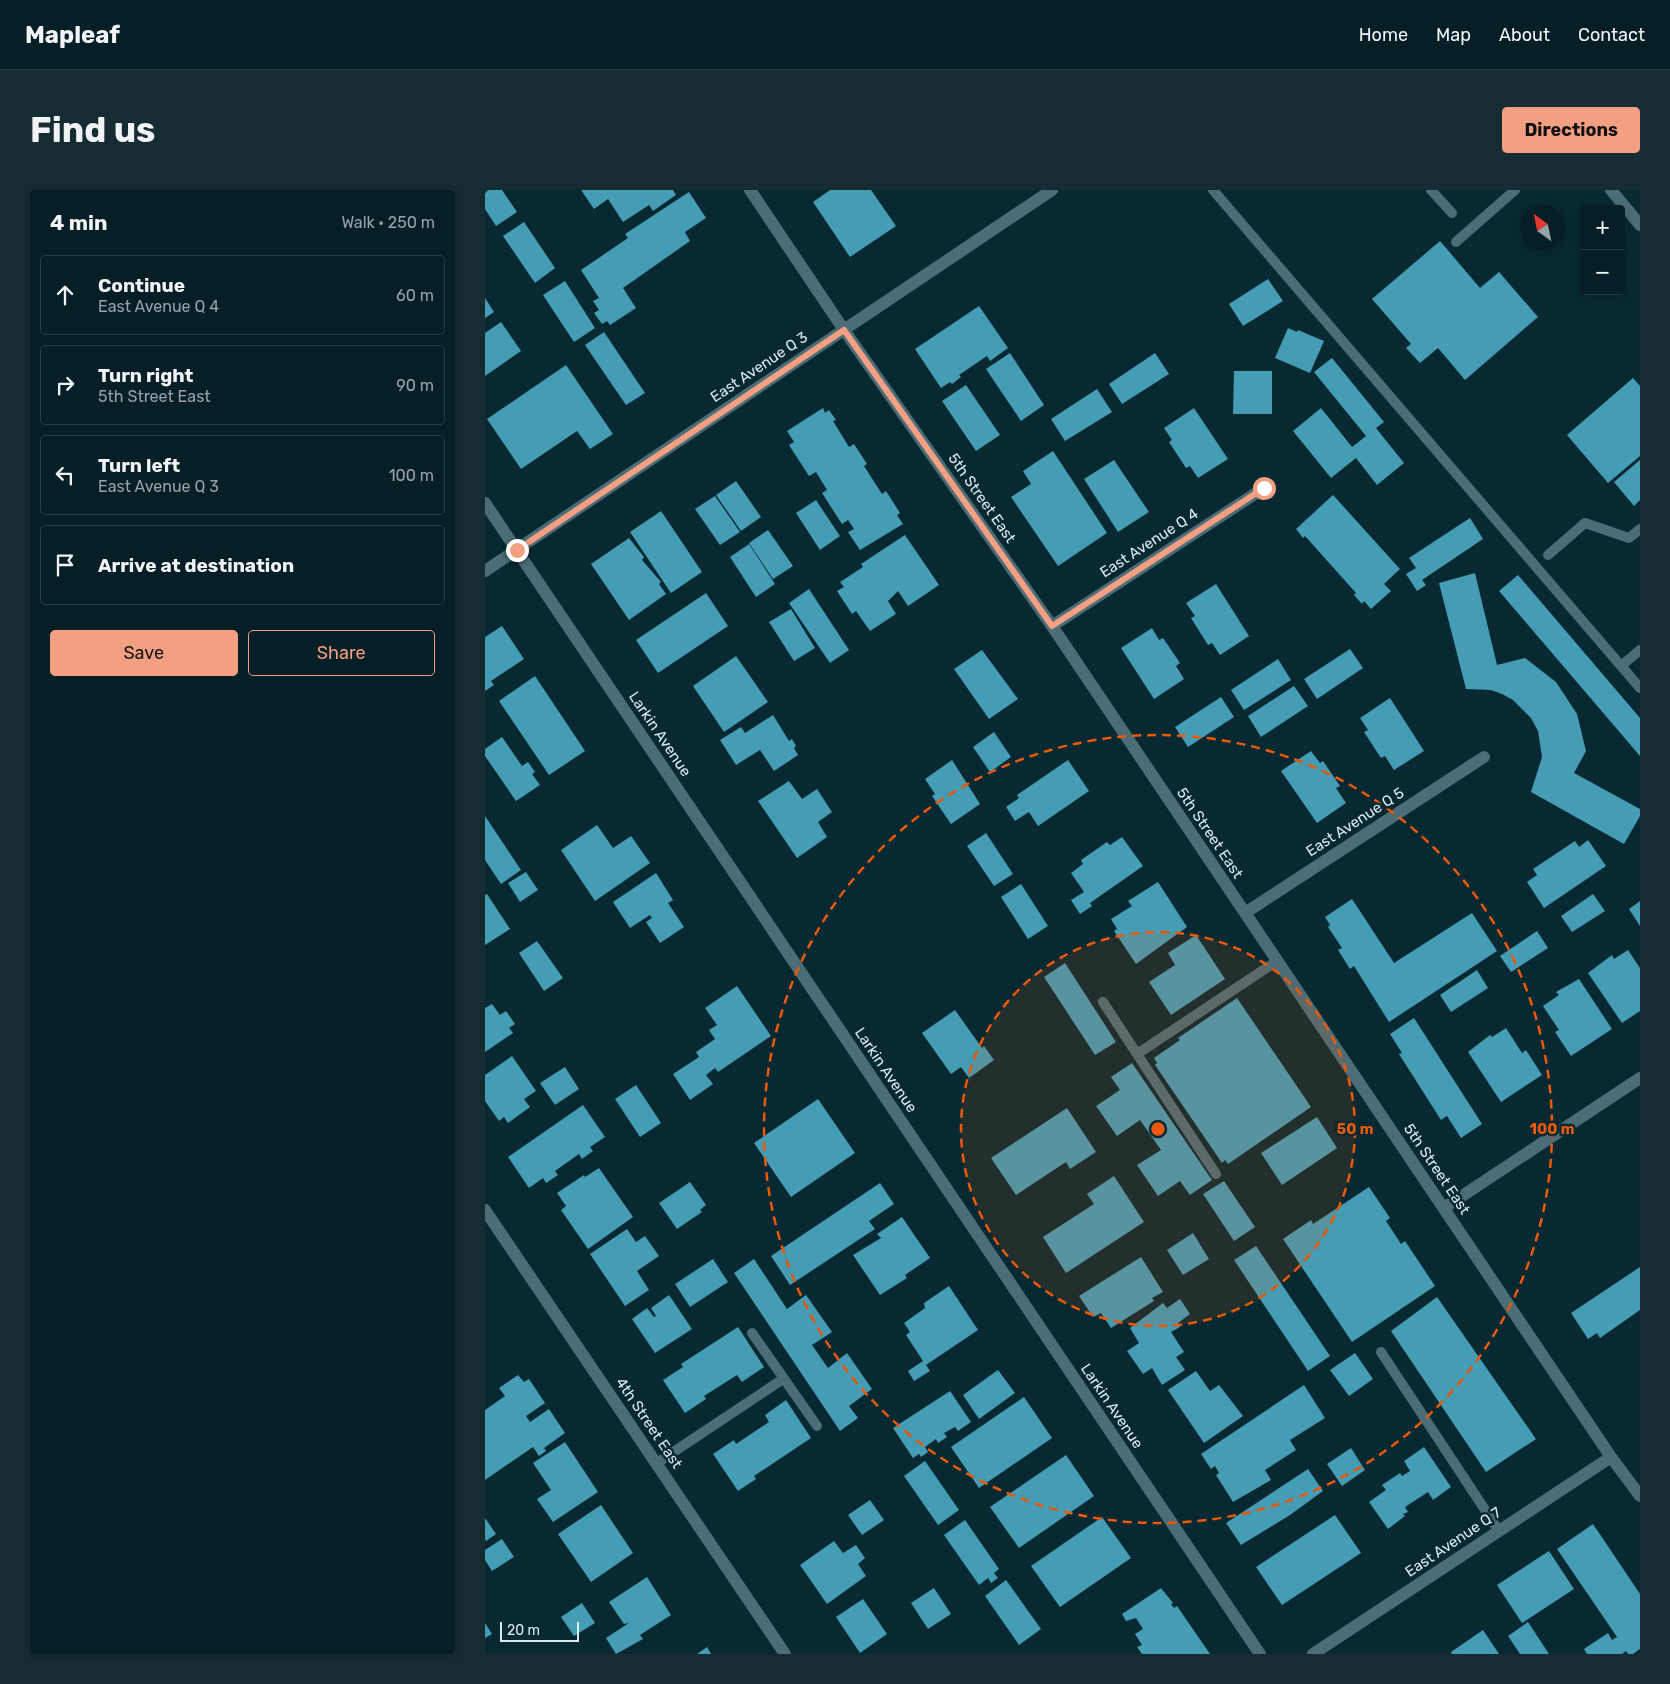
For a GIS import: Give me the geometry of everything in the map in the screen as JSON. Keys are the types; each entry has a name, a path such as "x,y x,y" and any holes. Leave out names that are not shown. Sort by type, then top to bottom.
{"street":[{"name":"5th Street East","path":"750,190 844,330 1052,626 1611,1457 1640,1496"},
{"name":"East Avenue Q 3","path":"485,571 1052,190"},
{"path":"1611,190 1640,224"},
{"name":"East Avenue Q 4","path":"1052,626 1264,488"},
{"name":"Larkin Avenue","path":"485,503 1260,1654"},
{"name":"East Avenue Q 5","path":"1245,913 1484,757"},
{"path":"1444,1208 1640,1078"},
{"name":"4th Street East","path":"485,1210 785,1654"},
{"name":"East Avenue Q 7","path":"1313,1654 1611,1457"}],"lane":[{"path":"1213,190 1640,688"},
{"path":"1431,190 1452,213"},
{"path":"1456,242 1515,190"},
{"path":"1548,555 1585,523 1629,538 1640,529"},
{"path":"1621,666 1640,650"},
{"path":"1137,1054 1277,961"},
{"path":"1103,1002 1216,1174"},
{"path":"752,1333 817,1426"},
{"path":"1381,1352 1499,1531"},
{"path":"657,1463 783,1379"}],"building":[{"path":"485,190 502,190 517,212 496,226 485,209"},
{"path":"581,190 673,190 676,195 653,211 649,205 623,222 608,199 594,209"},
{"path":"830,190 871,190 896,226 850,257 813,202"},
{"path":"689,192 706,218 685,232 690,241 623,288 636,308 610,325 607,321 602,324 594,313 599,310 593,301 599,298 581,270 628,238 625,234"},
{"path":"524,222 555,268 535,283 503,236"},
{"path":"1440,241 1480,288 1499,272 1538,317 1465,380 1438,348 1420,363 1406,348 1411,344 1372,299"},
{"path":"1268,279 1283,301 1243,326 1229,304"},
{"path":"565,281 595,328 574,342 543,295"},
{"path":"485,298 494,312 485,318"},
{"path":"979,306 1008,348 990,361 987,356 959,375 961,377 952,384 950,382 941,388 915,349"},
{"path":"501,322 521,351 485,376 485,333"},
{"path":"1288,328 1297,332 1298,330 1324,341 1310,373 1275,358"},
{"path":"604,332 645,393 626,405 585,345"},
{"path":"1010,353 1044,405 1021,421 986,369"},
{"path":"1155,353 1169,374 1122,404 1109,384"},
{"path":"1332,358 1384,422 1376,428 1404,463 1377,485 1356,458 1331,478 1293,431 1321,408 1352,447 1366,436 1314,372"},
{"path":"566,365 613,434 590,449 577,431 521,469 487,419"},
{"path":"1234,371 1272,371 1272,414 1233,414"},
{"path":"1633,378 1640,386 1640,456 1608,483 1567,435"},
{"path":"966,385 1000,435 976,451 942,401"},
{"path":"1097,389 1112,412 1065,441 1051,419"},
{"path":"823,408 825,413 829,410 836,420 833,421 849,447 854,444 867,464 864,466 882,494 886,491 900,513 897,515 903,524 860,550 848,532 854,529 848,520 842,524 822,493 827,490 816,472 809,476 789,445 794,442 787,431"},
{"path":"1194,408 1228,459 1198,478 1190,466 1186,468 1169,442 1172,440 1164,428"},
{"path":"1053,451 1107,533 1058,566 1011,497 1031,484 1023,471"},
{"path":"1114,460 1149,512 1118,532 1084,479"},
{"path":"1640,460 1640,500 1634,506 1614,482"},
{"path":"736,481 761,517 741,531 716,495"},
{"path":"1333,495 1400,569 1384,584 1391,591 1371,609 1364,601 1362,604 1354,595 1356,593 1305,536 1303,538 1296,529"},
{"path":"715,496 740,532 720,545 695,509"},
{"path":"816,500 840,536 820,550 796,513"},
{"path":"661,511 702,572 671,593 630,532"},
{"path":"1470,518 1483,539 1422,580 1426,585 1417,591 1406,574 1416,568 1409,558"},
{"path":"768,530 793,566 773,579 749,543"},
{"path":"905,535 939,585 908,606 898,591 888,601 896,614 870,631 856,611 852,614 837,591 844,587 840,582 863,567 861,564"},
{"path":"629,538 644,557 642,560 661,582 659,584 666,594 629,620 591,564"},
{"path":"749,544 775,584 756,597 730,557"},
{"path":"1475,573 1497,665 1525,658 1556,682 1577,714 1586,751 1574,773 1640,809 1640,816 1624,844 1531,792 1542,757 1538,731 1531,718 1513,700 1502,694 1491,690 1466,689 1439,583"},
{"path":"1518,575 1640,718 1640,756 1499,591"},
{"path":"1216,584 1249,636 1220,655 1212,643 1208,645 1191,618 1195,616 1186,603"},
{"path":"809,589 849,650 830,663 789,603"},
{"path":"706,593 728,626 658,673 636,640"},
{"path":"791,609 815,648 794,661 769,622"},
{"path":"502,626 524,659 491,681 494,685 485,691 485,637"},
{"path":"1152,628 1159,640 1163,638 1180,663 1176,666 1184,679 1154,699 1121,648"},
{"path":"1350,649 1363,668 1317,699 1304,679"},
{"path":"982,650 1018,699 989,719 954,669"},
{"path":"736,656 768,702 724,732 693,686"},
{"path":"1278,659 1291,680 1244,710 1231,690"},
{"path":"535,676 585,751 549,775 499,701"},
{"path":"1294,686 1308,706 1261,737 1248,716"},
{"path":"1221,697 1234,717 1188,747 1175,727"},
{"path":"1390,698 1424,751 1394,770 1385,756 1381,758 1364,732 1368,730 1360,718"},
{"path":"773,715 789,741 792,739 798,755 774,771 760,750 736,765 720,740 741,727 745,733"},
{"path":"994,732 1011,757 990,772 973,747"},
{"path":"502,737 522,766 528,762 535,772 532,774 540,785 516,801 485,756 485,749"},
{"path":"1311,751 1320,763 1323,761 1340,786 1336,788 1346,803 1317,823 1281,771"},
{"path":"952,760 980,804 951,824 932,796 935,794 925,779"},
{"path":"1068,760 1089,791 1038,826 1029,812 1015,821 1006,807 1019,798 1017,795"},
{"path":"789,781 802,799 817,789 832,812 818,822 827,837 797,858 758,801"},
{"path":"485,816 521,870 501,884 485,860"},
{"path":"597,825 613,848 631,836 650,863 595,901 561,850"},
{"path":"986,833 1013,874 994,886 967,846"},
{"path":"1122,837 1143,866 1090,903 1092,906 1080,914 1071,900 1084,892 1071,873 1083,864 1081,860 1107,842 1110,845"},
{"path":"1588,840 1606,866 1544,908 1527,882 1537,875 1533,869 1575,841 1579,847"},
{"path":"526,872 538,890 520,902 508,883"},
{"path":"656,873 673,900 668,903 684,927 660,943 646,922 652,918 650,915 630,928 613,902"},
{"path":"1158,882 1187,927 1136,964 1114,931 1117,929 1111,919 1132,906 1128,901"},
{"path":"1021,884 1048,926 1028,939 1001,897"},
{"path":"487,894 510,929 485,945 485,895"},
{"path":"1593,894 1605,911 1572,932 1561,916"},
{"path":"1352,899 1394,963 1472,913 1497,951 1389,1022 1354,966 1350,969 1338,950 1342,948 1328,927 1330,925 1325,917"},
{"path":"1640,901 1640,926 1629,909"},
{"path":"1537,931 1548,948 1511,972 1500,956"},
{"path":"1196,935 1225,979 1171,1015 1149,982 1175,965 1168,953"},
{"path":"537,941 563,978 544,991 519,953"},
{"path":"1628,950 1640,968 1640,1011 1622,1023 1588,973 1612,955 1614,959"},
{"path":"1065,963 1116,1042 1095,1055 1044,977"},
{"path":"1477,970 1488,988 1451,1012 1440,995"},
{"path":"1579,979 1612,1029 1571,1056 1555,1032 1559,1030 1543,1006 1559,995 1556,992"},
{"path":"737,986 771,1036 718,1072 715,1068 706,1075 713,1084 690,1100 673,1074 699,1057 696,1052 715,1039 709,1030 717,1025 705,1008"},
{"path":"1237,998 1311,1107 1228,1164 1225,1160 1222,1163 1155,1065 1157,1063 1154,1058 1180,1040 1178,1038"},
{"path":"492,1004 500,1015 506,1011 515,1024 509,1028 513,1033 485,1052 485,1008"},
{"path":"955,1010 982,1048 984,1046 994,1060 969,1078 961,1067 951,1074 922,1033"},
{"path":"1414,1018 1482,1124 1461,1138 1447,1116 1441,1120 1399,1054 1402,1053 1390,1034"},
{"path":"1506,1028 1522,1053 1526,1050 1542,1075 1501,1102 1468,1052 1490,1035 1492,1037"},
{"path":"512,1056 536,1091 524,1099 530,1107 508,1123 504,1117 499,1121 485,1101 485,1075"},
{"path":"1132,1063 1212,1180 1190,1195 1180,1181 1158,1196 1137,1165 1161,1150 1140,1120 1117,1136 1096,1106 1120,1090 1111,1077"},
{"path":"565,1067 579,1089 555,1105 540,1083"},
{"path":"636,1085 661,1123 640,1137 615,1099"},
{"path":"818,1099 855,1153 791,1197 754,1143"},
{"path":"583,1105 605,1137 590,1147 593,1151 582,1159 579,1154 555,1171 558,1175 546,1183 543,1178 529,1188 508,1157"},
{"path":"1067,1108 1096,1152 1070,1169 1066,1162 1016,1195 991,1158"},
{"path":"1317,1117 1337,1148 1282,1185 1261,1153"},
{"path":"599,1168 633,1217 588,1249 561,1210 566,1206 557,1193 584,1175 585,1177"},
{"path":"1114,1176 1144,1222 1066,1273 1043,1237 1094,1204 1087,1194"},
{"path":"1224,1181 1255,1227 1234,1241 1203,1194"},
{"path":"690,1182 706,1205 700,1210 702,1212 677,1229 659,1203"},
{"path":"880,1183 894,1204 869,1221 875,1229 790,1285 771,1256"},
{"path":"1369,1187 1390,1218 1386,1221 1401,1244 1405,1241 1435,1286 1352,1342 1283,1239 1311,1220 1313,1224"},
{"path":"902,1217 930,1258 905,1275 907,1278 880,1295 853,1255 881,1238 877,1234"},
{"path":"627,1229 636,1242 645,1236 659,1256 637,1271 649,1290 625,1306 590,1254"},
{"path":"1193,1233 1209,1259 1183,1275 1167,1250"},
{"path":"1256,1246 1330,1356 1308,1371 1234,1260"},
{"path":"1141,1257 1163,1292 1152,1298 1154,1301 1111,1328 1101,1313 1093,1317 1079,1296"},
{"path":"713,1259 728,1282 690,1307 675,1284"},
{"path":"754,1259 787,1309 806,1295 832,1332 812,1345 828,1368 847,1353 872,1389 849,1406 858,1418 840,1431 734,1273"},
{"path":"1640,1267 1640,1310 1600,1338 1597,1333 1588,1339 1571,1313"},
{"path":"949,1286 978,1330 926,1365 930,1371 914,1381 908,1371 923,1361 906,1335 910,1332 904,1323 925,1308 924,1303"},
{"path":"669,1295 692,1329 655,1353 632,1319 647,1308 654,1317 656,1316 651,1308"},
{"path":"1437,1297 1536,1439 1486,1472 1391,1331"},
{"path":"1180,1299 1190,1314 1178,1323 1180,1327 1171,1332 1184,1352 1176,1357 1185,1370 1162,1385 1152,1368 1143,1374 1127,1351 1139,1343 1130,1328 1163,1303 1167,1308"},
{"path":"738,1327 764,1367 742,1382 737,1375 704,1396 706,1399 685,1413 663,1380 683,1367 681,1364"},
{"path":"1355,1353 1373,1379 1349,1396 1330,1370"},
{"path":"998,1370 1015,1393 979,1419 963,1395"},
{"path":"1196,1371 1210,1391 1219,1385 1243,1416 1204,1443 1168,1390"},
{"path":"518,1375 524,1382 529,1379 545,1403 526,1416 530,1422 549,1409 565,1433 544,1448 546,1451 539,1456 533,1447 485,1480 485,1410 505,1396 499,1388"},
{"path":"1304,1385 1325,1418 1290,1440 1296,1450 1265,1470 1271,1480 1233,1502 1216,1475 1219,1473 1215,1466 1211,1469 1201,1454"},
{"path":"950,1391 971,1422 958,1431 955,1427 944,1433 947,1437 938,1443 936,1439 925,1447 928,1452 921,1457 919,1454 913,1458 893,1428"},
{"path":"1024,1397 1052,1438 979,1488 951,1447"},
{"path":"786,1400 811,1438 754,1476 756,1479 738,1491 713,1454 734,1440 736,1444 769,1422 765,1415"},
{"path":"565,1442 598,1492 553,1522 537,1499 551,1490 533,1463"},
{"path":"1424,1447 1451,1487 1433,1500 1428,1492 1405,1507 1408,1512 1403,1514 1405,1516 1388,1529 1369,1502 1386,1490 1382,1485 1400,1473 1402,1476 1410,1471 1404,1461"},
{"path":"1351,1448 1365,1470 1342,1486 1327,1464"},
{"path":"1066,1455 1094,1496 1019,1548 990,1507"},
{"path":"925,1461 959,1510 938,1525 904,1476"},
{"path":"1308,1469 1323,1491 1290,1515 1241,1545 1226,1523"},
{"path":"870,1500 884,1520 862,1535 848,1515"},
{"path":"601,1505 633,1553 591,1582 558,1534"},
{"path":"1335,1515 1361,1553 1282,1605 1256,1567"},
{"path":"1102,1517 1131,1558 1060,1607 1031,1566"},
{"path":"485,1518 496,1534 486,1541 485,1539"},
{"path":"965,1520 999,1569 994,1573 998,1578 991,1583 988,1578 979,1585 944,1535"},
{"path":"1593,1524 1640,1594 1640,1649 1633,1654 1628,1654 1626,1651 1622,1654 1587,1654 1584,1649 1608,1633 1612,1640 1617,1637 1557,1549"},
{"path":"502,1539 514,1557 492,1571 485,1560 485,1550"},
{"path":"834,1541 843,1553 856,1545 865,1558 858,1564 866,1576 827,1604 800,1565"},
{"path":"1549,1551 1574,1589 1522,1623 1497,1585"},
{"path":"647,1577 671,1615 640,1635 643,1639 616,1654 606,1638 629,1623 624,1624 609,1602"},
{"path":"1006,1580 1041,1629 1019,1645 985,1596"},
{"path":"934,1588 951,1614 928,1629 911,1603"},
{"path":"1161,1588 1173,1603 1171,1604 1174,1608 1177,1606 1210,1654 1142,1654 1137,1647 1142,1645 1135,1634 1143,1629 1136,1618 1126,1621 1122,1614"},
{"path":"863,1599 887,1634 860,1653 836,1617"},
{"path":"582,1603 595,1623 574,1636 561,1617"},
{"path":"1528,1622 1549,1654 1520,1654 1508,1636"},
{"path":"485,1623 492,1634 485,1638"},
{"path":"1483,1630 1499,1654 1452,1654 1451,1652"},
{"path":"707,1647 711,1654 697,1654"}],"route":[{"path":"517,550 844,330 1052,626 1264,488"}]}
